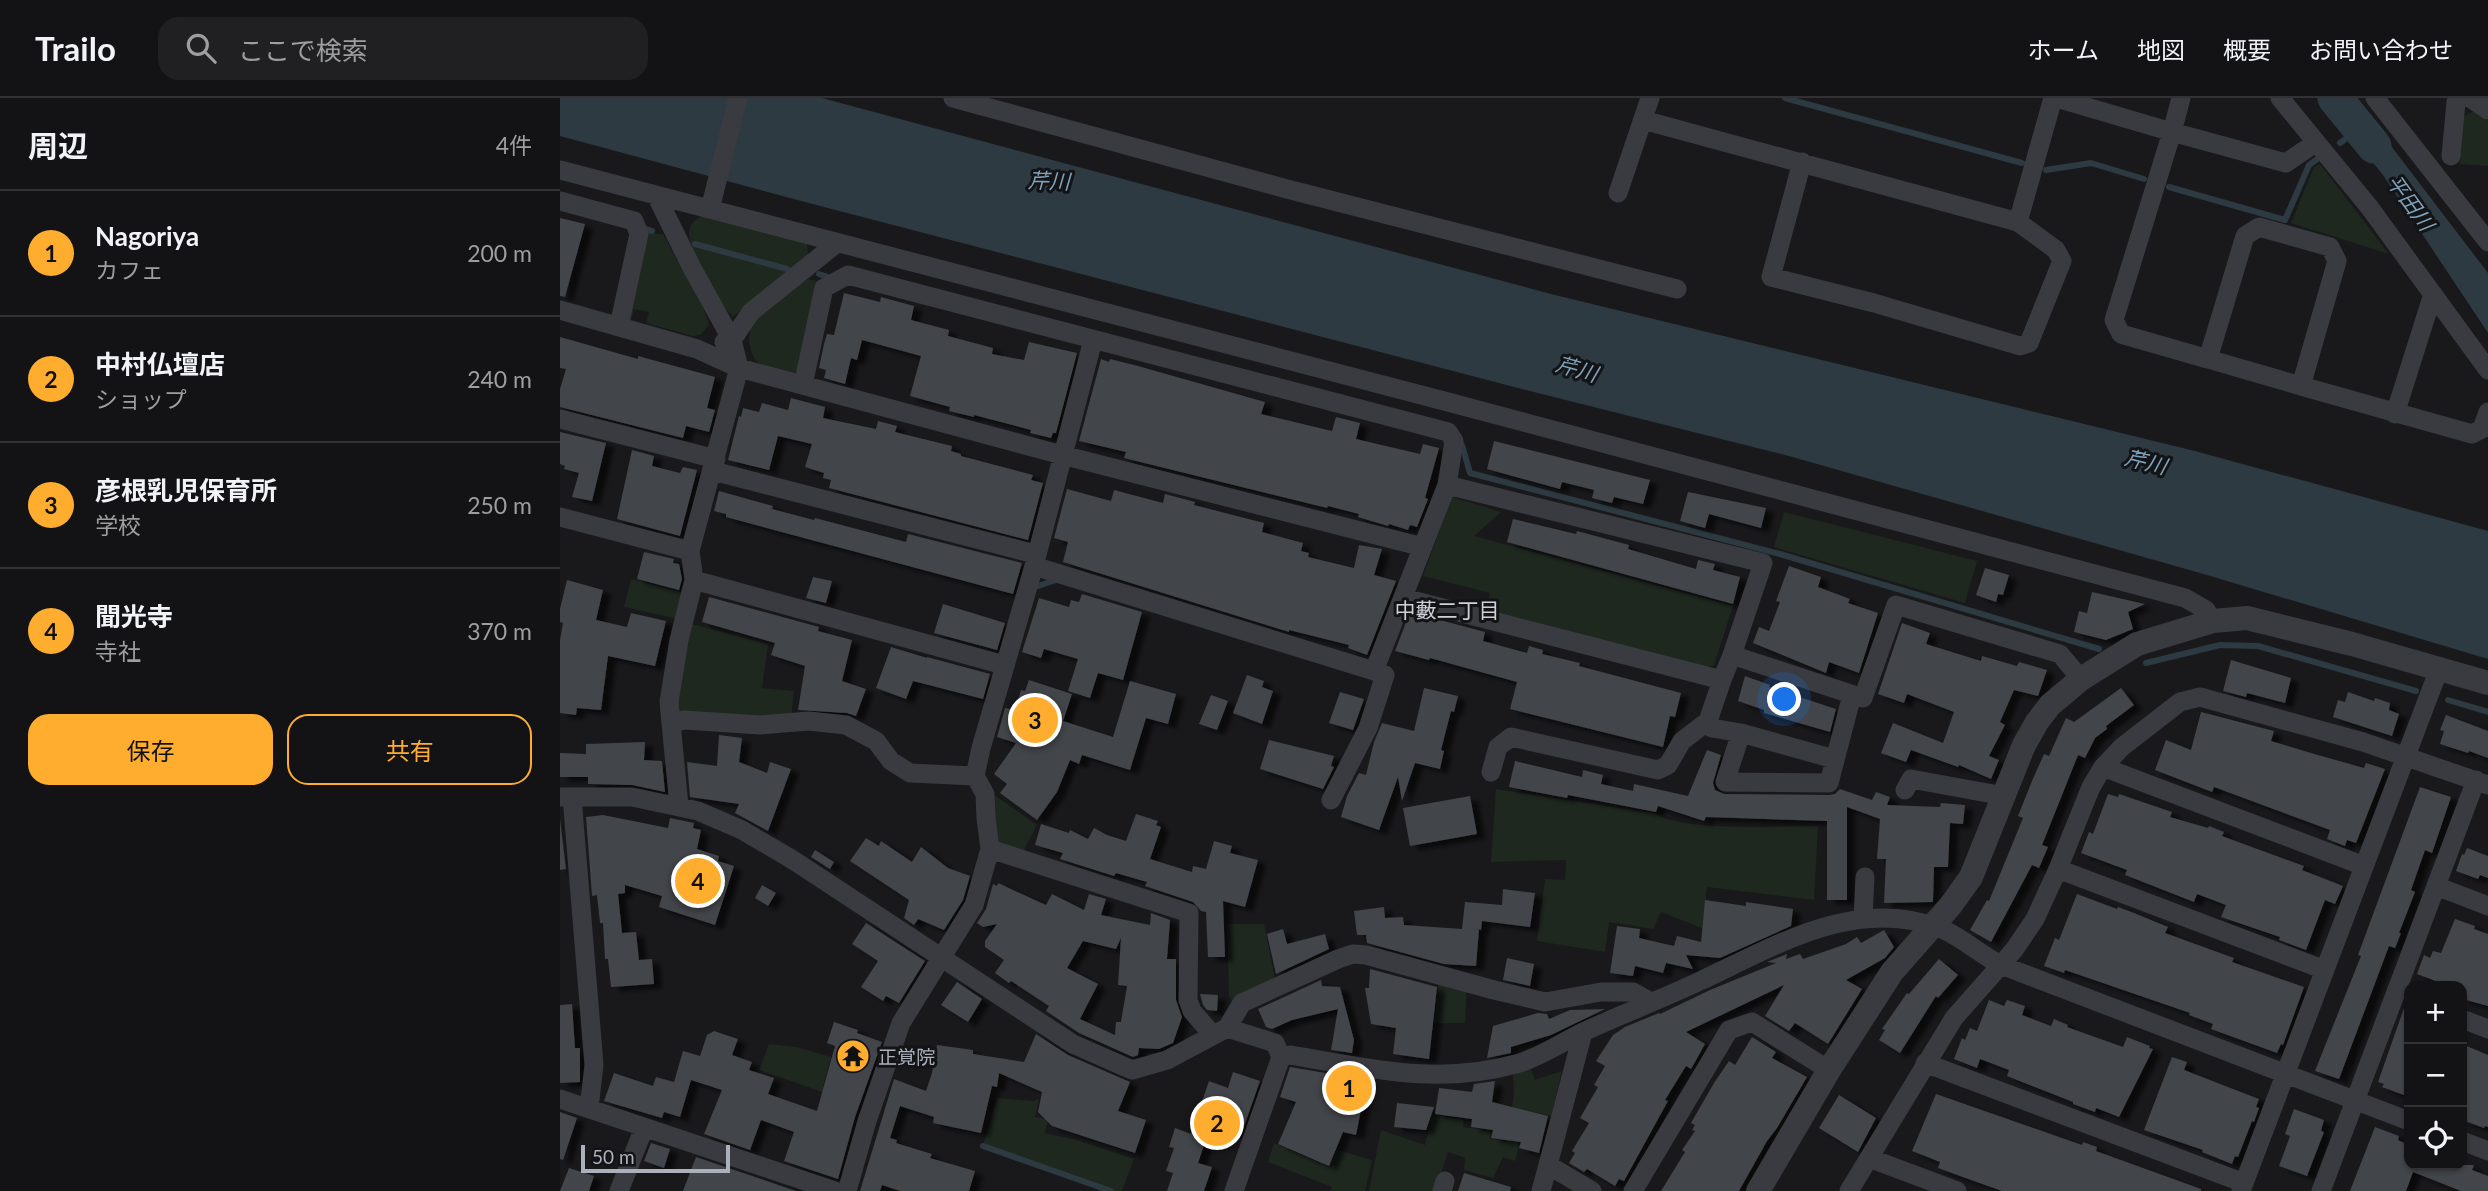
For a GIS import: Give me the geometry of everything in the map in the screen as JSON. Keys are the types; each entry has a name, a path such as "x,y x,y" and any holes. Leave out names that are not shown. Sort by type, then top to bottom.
{"street":[{"path":"711,202 738,98"},
{"path":"953,98 1287,189 1677,289"},
{"path":"1618,193 1650,98"},
{"path":"2018,222 2054,98 2286,163 2315,143"},
{"path":"2181,98 2114,320 2121,334 2472,435 2482,429 2488,412"},
{"path":"2280,98 2370,208 2488,369"},
{"path":"2375,98 2488,242"},
{"path":"2451,156 2456,102 2461,98"},
{"path":"2470,98 2488,110"},
{"path":"1643,120 1802,162 2018,222 2056,250 2062,261 2029,343 2020,346 1874,303 1771,277 1802,162"},
{"path":"560,170 656,195 711,202 837,243 2185,598 2206,610 2213,621"},
{"path":"656,195 732,340 739,368 690,551 694,580 679,640 669,702 679,806"},
{"path":"560,201 634,221 639,234 620,326"},
{"path":"2208,359 2245,236 2259,227 2330,247 2337,261 2301,386"},
{"path":"698,349 732,340 751,312 837,243"},
{"path":"803,385 824,288 848,275 1448,432 1454,441 1447,485 1374,671"},
{"path":"2395,414 2433,293"},
{"path":"560,310 698,349 739,368 1062,455 1423,547"},
{"path":"847,1191 867,1121 901,1023 974,905 990,849 985,794 975,776 1093,340"},
{"path":"560,419 1034,560 1385,675 1368,728 1331,800"},
{"path":"1447,485 1763,563 1708,721 1682,741 1668,765 1658,770 1511,737 1498,747 1491,772"},
{"path":"560,517 690,551"},
{"path":"694,580 1004,665"},
{"path":"1404,598 1721,680"},
{"path":"1732,655 1863,698 1896,605 2060,654 2081,679"},
{"path":"1758,1191 1829,1070 1892,972 1951,905 1970,877 2037,722 2050,705 2081,679 2137,644 2213,621 2247,618 2352,644 2488,683"},
{"path":"1925,1063 2242,1187 2439,670"},
{"path":"1741,733 1725,782 1829,783 1852,695"},
{"path":"1849,1191 1954,1017 2001,965 2035,919 2091,787 2103,766 2122,747 2180,702 2200,697 2362,742 2482,782 2436,886 2402,997 2356,1101 2322,1191"},
{"path":"671,723 684,720 760,725 809,721 846,725 876,741 891,761 911,773 975,776"},
{"path":"1708,721 1713,728 1741,733 1834,759"},
{"path":"2103,766 2364,866"},
{"path":"1910,779 2004,796"},
{"path":"589,1108 594,1065 566,797 632,797 698,811 742,830 793,859 1073,1044 1132,1070 1167,1059 1220,1031 1242,1003 1353,954 1366,955 1545,1002 1601,992 1633,992 1651,1002"},
{"path":"990,849 1189,913 1188,1000 1192,1011 1220,1031 1275,1043 1281,1057 1234,1191"},
{"path":"2058,869 2325,970"},
{"path":"1863,918 1865,877"},
{"path":"2436,886 2488,906"},
{"path":"1281,1057 1290,1055 1385,1073 1433,1076 1472,1073 1519,1063 1701,981 1751,955 1813,930 1863,918 1911,921 1943,930 2001,965 2404,1119"},
{"path":"2467,1021 2488,1029"},
{"path":"1633,1191 1729,1030 1752,1022 1829,1070"},
{"path":"1541,1191 1583,1032"},
{"path":"560,1099 835,1191"},
{"path":"619,1191 644,1128"},
{"path":"2467,1143 2488,1151"},
{"path":"1869,1158 1957,1191"},
{"path":"1548,1165 1592,1191"}],"green space":[{"path":"2475,111 2488,121 2488,166 2460,164 2464,116"},
{"path":"2320,164 2389,254 2291,223 2314,167"},
{"path":"702,216 807,244 808,255 733,317 706,277 690,241 690,227"},
{"path":"647,234 663,234 703,307 709,325 700,335 693,336 646,323 649,312 634,309 631,320 628,319"},
{"path":"808,279 820,282 798,370 791,375 769,370 752,354 749,338 754,322 770,305"},
{"path":"1452,497 1501,512 1474,536 1733,606 1714,665 1708,667 1485,610 1490,593 1423,576"},
{"path":"1784,512 1977,561 1965,603 1774,547"},
{"path":"631,579 685,593 678,619 624,607"},
{"path":"688,623 768,644 762,688 794,691 791,719 675,717"},
{"path":"1496,789 1657,814 1670,820 1710,826 1818,826 1814,900 1707,887 1702,928 1661,912 1653,929 1609,922 1605,952 1537,941 1545,879 1565,880 1566,860 1491,862"},
{"path":"990,792 1037,825 1022,854 993,846"},
{"path":"1227,924 1264,924 1276,984 1233,1003 1229,996"},
{"path":"1439,979 1467,985 1465,1023 1434,1023"},
{"path":"769,1044 796,1047 831,1057 823,1087 838,1091 837,1097 759,1070"},
{"path":"1530,1067 1535,1080 1562,1071 1551,1116 1528,1111 1515,1161 1503,1157 1493,1178 1464,1170 1465,1158 1448,1152 1435,1191 1369,1191 1381,1130 1425,1145 1432,1115 1464,1120 1463,1127 1490,1131 1490,1139 1506,1141 1514,1095 1513,1074"},
{"path":"997,1098 1033,1101 1039,1099 1035,1117 1048,1119 1045,1133 1134,1159 1122,1191 1114,1191 983,1145"},
{"path":"1274,1143 1329,1167 1337,1150 1372,1160 1365,1191 1330,1191 1332,1187 1268,1162"}],"water":[{"name":"芹川","path":"560,98 822,98 1551,294 2195,451 2488,531 2488,659 2207,575 1789,456 1522,389 560,136"},
{"path":"2338,98 2351,98 2488,273 2488,333 2383,175 2362,149 2365,145"}],"building":[{"path":"560,218 585,224 565,297 560,296"},
{"path":"844,293 880,302 881,297 914,306 911,320 949,330 948,336 993,348 992,354 1024,360 1029,342 1077,353 1056,433 1053,433 1051,438 1030,433 1031,430 949,411 950,407 910,396 921,356 862,340 857,360 851,358 845,384 824,378 826,370 819,368 824,344 827,334 834,335"},
{"path":"560,337 715,377 707,408 715,410 709,432 686,426 683,438 560,407 560,389 566,369 560,368"},
{"path":"1101,359 1138,366 1265,402 1261,414 1332,431 1336,417 1360,423 1356,439 1420,454 1423,444 1439,448 1425,498 1428,499 1417,527 1410,525 1408,530 1389,524 1388,526 1358,517 1359,514 1328,506 1327,508 1124,458 1126,452 1079,441"},
{"path":"791,398 825,407 823,418 876,429 878,421 897,426 895,432 952,446 951,451 961,456 1033,475 1031,480 1043,483 1028,540 829,488 831,480 823,478 824,473 805,467 812,444 778,436 769,470 728,460 743,408 759,412 762,403 788,410"},
{"path":"560,432 606,443 592,501 572,497 579,473 564,469 565,466 560,464"},
{"path":"1494,441 1650,480 1643,504 1614,497 1612,503 1592,498 1594,490 1562,482 1560,489 1487,469"},
{"path":"632,450 654,456 652,466 680,473 683,467 697,470 680,536 617,519"},
{"path":"1067,489 1111,501 1114,490 1163,503 1165,494 1195,502 1194,505 1264,523 1262,532 1303,543 1301,551 1309,553 1308,557 1354,568 1359,545 1382,549 1374,575 1396,581 1367,655 1348,648 1349,645 1289,632 1063,562 1068,542 1054,538"},
{"path":"719,491 773,506 772,509 906,542 908,534 1022,563 1013,594 726,517 726,514 714,511"},
{"path":"1688,492 1766,508 1761,528 1709,514 1705,528 1680,521"},
{"path":"1513,519 1576,534 1577,531 1629,545 1628,549 1696,569 1698,560 1715,564 1713,570 1740,577 1733,604 1507,542"},
{"path":"644,552 674,559 673,563 679,564 682,579 679,590 637,579"},
{"path":"1789,566 1821,577 1818,587 1850,599 1848,603 1878,613 1859,673 1829,662 1826,673 1753,643 1759,627 1769,631 1780,602 1776,601"},
{"path":"1985,568 2009,575 2003,595 1998,594 1996,602 1976,595"},
{"path":"813,577 832,581 826,603 806,598"},
{"path":"567,580 603,590 596,620 627,627 631,613 666,621 655,666 608,656 601,710 577,708 576,715 560,713 560,640 563,623 560,622 560,609"},
{"path":"2092,592 2145,604 2128,612 2133,629 2106,640 2074,632 2079,611 2087,613"},
{"path":"1082,594 1142,612 1123,680 1098,673 1090,698 1068,691 1078,659 1044,649 1041,658 1022,652 1039,598 1069,607 1071,600 1079,602"},
{"path":"709,597 819,627 818,631 852,640 842,681 866,689 856,716 798,710 805,666 771,655 775,643 702,622"},
{"path":"943,604 1005,623 997,650 934,633"},
{"path":"1410,612 1485,632 1483,641 1527,653 1529,646 1543,650 1542,654 1580,663 1579,666 1681,693 1675,717 1670,716 1663,747 1510,709 1517,682 1395,651"},
{"path":"1902,623 1930,633 1926,644 1981,661 1982,656 2017,666 2019,662 2047,670 2038,696 2014,690 2000,722 2005,725 1989,756 1999,760 1991,779 1959,765 1958,767 1911,750 1906,762 1881,753 1893,723 1943,743 1954,712 1907,694 1904,703 1878,694"},
{"path":"891,647 990,674 983,699 913,681 906,699 876,688"},
{"path":"2231,660 2291,678 2285,703 2247,693 2246,697 2223,691"},
{"path":"1247,675 1264,681 1262,687 1273,691 1262,724 1233,713"},
{"path":"1745,676 1770,685 1769,687 1836,709 1830,732 1764,713 1764,710 1738,701"},
{"path":"1029,680 1072,694 1063,721 1113,737 1130,681 1176,694 1168,724 1146,718 1130,770 1082,755 1079,764 1070,760 1057,792 1037,820 1000,793 1007,784 994,774 1016,743 997,737 1005,708 1015,710 1021,690 1025,691"},
{"path":"1424,688 1458,696 1454,712 1451,711 1441,750 1444,751 1440,769 1415,763 1402,801 1398,777 1379,830 1341,817 1347,796 1359,773 1366,775 1382,723 1414,731"},
{"path":"2121,688 2134,705 2106,726 2107,729 2095,738 2085,758 2078,755 2042,845 2048,847 2039,868 2032,865 1991,942 1970,930 1987,900 1989,901 2023,818 2018,816 2044,754 2049,756 2066,718 2074,722"},
{"path":"1340,692 1364,699 1353,730 1329,723"},
{"path":"2348,692 2374,701 2375,698 2390,703 2389,710 2399,714 2392,736 2333,717 2338,700 2345,702"},
{"path":"1211,695 1228,701 1217,730 1199,724"},
{"path":"2201,712 2274,731 2271,741 2364,768 2366,763 2385,769 2356,843 2347,840 2345,846 2327,839 2330,830 2214,787 2212,792 2155,770 2166,740 2191,750"},
{"path":"2446,715 2488,731 2488,758 2440,744 2444,731 2440,730"},
{"path":"719,735 742,738 739,762 767,773 770,762 791,769 768,831 735,813 739,804 690,797 687,762 717,766"},
{"path":"1269,740 1334,756 1331,766 1334,767 1323,789 1260,769"},
{"path":"645,742 644,760 662,761 665,792 632,785 588,784 588,777 560,777 560,753 586,754 586,744"},
{"path":"1707,750 1721,755 1713,783 1715,790 1724,794 1829,795 1840,789 1872,800 1876,792 1890,797 1887,805 1965,805 1963,824 1950,823 1948,867 1934,867 1933,902 1884,903 1886,859 1877,859 1880,819 1847,807 1847,900 1827,900 1827,821 1706,817 1704,821 1658,806 1656,812 1509,787 1515,761 1582,777 1583,770 1603,775 1601,784 1633,791 1634,784 1688,796"},
{"path":"2420,787 2451,797 2432,853 2425,850 2411,890 2415,892 2401,933 2395,948 2389,946 2339,1079 2315,1071 2361,956 2358,955"},
{"path":"2108,794 2118,797 2119,794 2172,812 2170,817 2208,828 2209,826 2224,832 2222,836 2304,866 2302,870 2343,886 2335,904 2325,900 2306,950 2279,940 2280,937 2221,917 2226,905 2197,894 2194,902 2125,875 2127,870 2081,853 2089,832 2093,834"},
{"path":"1470,796 1477,834 1410,846 1403,808"},
{"path":"1136,814 1158,821 1156,825 1161,827 1150,859 1192,872 1193,866 1206,869 1214,841 1232,846 1230,853 1258,860 1245,907 1223,901 1225,957 1208,957 1206,912 1201,911 1193,902 1145,886 1147,882 1116,873 1114,876 1060,859 1063,853 1035,845 1041,824 1069,833 1070,830 1088,839 1094,828 1126,841"},
{"path":"603,815 668,828 670,818 694,823 693,828 701,830 697,849 719,856 718,861 734,866 715,925 659,907 662,896 625,885 625,893 618,894 622,933 636,932 639,960 652,959 654,984 611,987 608,959 605,959 603,923 600,923 597,895 592,896 586,817"},
{"path":"560,819 566,869 560,870"},
{"path":"866,838 879,846 881,841 912,862 921,847 948,868 970,876 963,900 944,930 918,919 914,925 904,918 909,900 850,861"},
{"path":"2467,848 2488,856 2488,878 2480,875 2478,879 2456,871"},
{"path":"815,850 834,862 830,869 811,857"},
{"path":"998,883 1046,905 1052,894 1084,910 1089,894 1106,899 1101,915 1150,925 1151,913 1170,920 1167,959 1176,959 1176,1000 1182,1017 1173,1043 1159,1049 1139,1048 1138,1055 1133,1057 1079,1033 1046,1011 1049,1006 995,973 1004,960 985,947 985,941 997,924 983,927 977,923 986,909 993,884 997,886","holes":["1121,938 1118,985 1127,986 1121,1022 1116,1022 1115,1035 1080,1019 1098,984 1067,968 1083,941 1116,949"]},
{"path":"762,885 776,893 768,906 755,898"},
{"path":"1503,889 1535,893 1530,927 1482,921 1476,966 1444,964 1367,943 1366,935 1357,935 1354,911 1384,907 1385,918 1403,917 1404,925 1462,929 1465,902 1502,905"},
{"path":"2077,894 2168,927 2165,933 2234,958 2232,962 2304,987 2283,1045 2281,1044 2277,1053 2211,1029 2213,1024 2189,1015 2190,1013 2065,970 2064,973 2044,966 2055,938 2059,940"},
{"path":"1705,900 1746,906 1746,902 1793,909 1791,926 1720,958 1686,955 1693,969 1666,963 1663,973 1635,966 1633,976 1610,973 1617,926 1640,929 1639,938 1674,946 1677,936 1701,942"},
{"path":"2455,919 2488,934 2488,1006 2467,1000 2467,981 2436,981 2417,974 2424,955 2430,958 2433,951 2441,953"},
{"path":"866,923 925,961 899,1003 886,996 883,1001 861,987 878,961 852,944"},
{"path":"1283,929 1287,944 1325,934 1329,949 1276,974 1267,934"},
{"path":"1884,930 1894,947 1885,958 1846,980 1862,989 1828,1044 1795,1023 1789,1031 1765,1016 1784,985 1686,1032 1705,1044 1691,1069 1686,1066 1665,1100 1668,1101 1624,1181 1619,1179 1615,1186 1587,1169 1584,1172 1569,1163 1575,1153 1572,1151 1589,1123 1580,1118 1598,1087 1594,1085 1605,1066 1596,1061 1613,1035 1625,1027 1776,963 1767,962 1787,954 1786,959 1800,954 1803,959 1846,944 1857,937 1861,943"},
{"path":"1507,958 1534,964 1530,986 1503,980"},
{"path":"1939,959 1958,975 1938,998 1936,996 1900,1053 1879,1040 1885,1030 1882,1029 1907,993 1909,994"},
{"path":"1370,969 1437,987 1429,1059 1393,1054 1396,1028 1371,1024 1365,988 1369,988"},
{"path":"1321,980 1322,986 1340,987 1354,1040 1352,1053 1331,1050 1338,1009 1292,1020 1272,1029 1266,1027 1258,1009"},
{"path":"957,982 982,999 968,1022 941,1005"},
{"path":"1200,994 1218,995 1217,1011 1207,1010"},
{"path":"1989,1000 2004,1006 2007,1000 2025,1006 2022,1015 2051,1026 2054,1019 2068,1025 2067,1027 2123,1047 2127,1037 2150,1046 2149,1048 2153,1049 2119,1117 2096,1108 2095,1112 2073,1104 2007,1076 2009,1070 1980,1059 1977,1068 1954,1059 1962,1038 1965,1040 1970,1028 1977,1031"},
{"path":"572,1004 575,1048 580,1048 580,1082 560,1083 560,1005"},
{"path":"2404,1008 2404,1095 2382,1087 2384,1084 2378,1082"},
{"path":"1605,1009 1551,1035 1511,1047 1511,1053 1487,1058 1493,1026 1538,1013 1547,1014 1549,1019 1570,1010"},
{"path":"834,1022 882,1042 855,1117 838,1179 784,1161 794,1132 761,1120 750,1150 704,1134 722,1090 691,1080 680,1117 664,1112 662,1118 604,1101 614,1073 653,1086 656,1077 674,1082 683,1051 700,1056 707,1035 714,1031 738,1039 732,1055 752,1062 749,1070 774,1078 768,1094 817,1111 835,1046 827,1043"},
{"path":"1036,1034 1068,1055 1130,1082 1118,1111 1146,1120 1135,1153 1052,1126 1038,1112 1042,1092 999,1073 997,1087 992,1086 981,1133 933,1123 934,1117 900,1106 890,1138 897,1140 896,1143 932,1154 930,1158 975,1171 969,1191 900,1191 882,1185 880,1191 860,1191 894,1079 926,1091 937,1045 1024,1062"},
{"path":"1752,1037 1776,1052 1772,1058 1807,1077 1777,1128 1739,1191 1661,1191 1685,1152 1682,1150 1695,1131 1692,1130 1695,1125 1691,1123 1714,1083 1729,1061 1735,1065"},
{"path":"2467,1046 2488,1055 2488,1127 2467,1122"},
{"path":"2172,1057 2187,1062 2184,1070 2259,1099 2254,1122 2252,1121 2238,1157 2235,1156 2232,1164 2202,1152 2203,1150 2144,1130"},
{"path":"1290,1067 1367,1080 1356,1135 1343,1132 1329,1166 1278,1144 1296,1102 1280,1097"},
{"path":"1233,1072 1260,1081 1241,1135 1209,1130 1198,1163 1212,1167 1204,1191 1167,1191 1173,1173 1166,1171 1174,1148 1169,1147 1175,1128 1191,1134 1209,1081 1228,1088"},
{"path":"1495,1081 1492,1102 1548,1116 1539,1153 1519,1148 1521,1142 1491,1138 1493,1130 1471,1127 1472,1119 1435,1114 1439,1088 1472,1092 1474,1084"},
{"path":"1936,1094 2082,1145 2083,1142 2097,1147 2096,1151 2201,1191 2002,1191 1938,1168 1940,1162 1912,1151"},
{"path":"1839,1095 1876,1118 1858,1152 1819,1128"},
{"path":"1397,1103 1434,1107 1426,1130 1394,1127"},
{"path":"2294,1109 2324,1120 2321,1131 2324,1132 2307,1176 2279,1166 2290,1136 2285,1134"},
{"path":"560,1112 577,1118 563,1160 560,1159"},
{"path":"2375,1127 2399,1136 2398,1140 2404,1143 2404,1170 2467,1170 2467,1165 2474,1165 2472,1170 2488,1176 2488,1191 2461,1191 2413,1172 2406,1191 2350,1191"},
{"path":"651,1143 670,1149 664,1168 644,1161"},
{"path":"696,1157 796,1191 683,1191"},
{"path":"569,1168 594,1176 589,1191 560,1191"},
{"path":"1464,1173 1511,1187 1510,1191 1458,1191"}],"waterway":[{"path":"1785,98 2022,163"},
{"name":"平田川","path":"2335,98 2374,146"},
{"path":"2340,143 2361,128"},
{"path":"2169,187 2285,220 2309,165 2316,160"},
{"path":"2046,170 2091,163 2144,179"},
{"path":"645,229 652,231"},
{"path":"695,244 787,269"},
{"path":"819,274 828,277"},
{"path":"1462,445 1470,473 1780,554 2099,649"},
{"path":"1038,586 1056,580"},
{"path":"2146,663 2220,645 2258,646 2416,691"},
{"path":"2448,700 2488,712"},
{"path":"983,1146 1111,1191"}],"place":[{"name":"彦根乳児保育所","path":"1035,720"},
{"name":"聞光寺","path":"698,881"},
{"name":"正覚院","path":"853,1056"},
{"name":"Nagoriya","path":"1349,1088"},
{"name":"中村仏壇店","path":"1217,1123"}],"district":[{"name":"中藪二丁目","path":"1447,609"}]}
